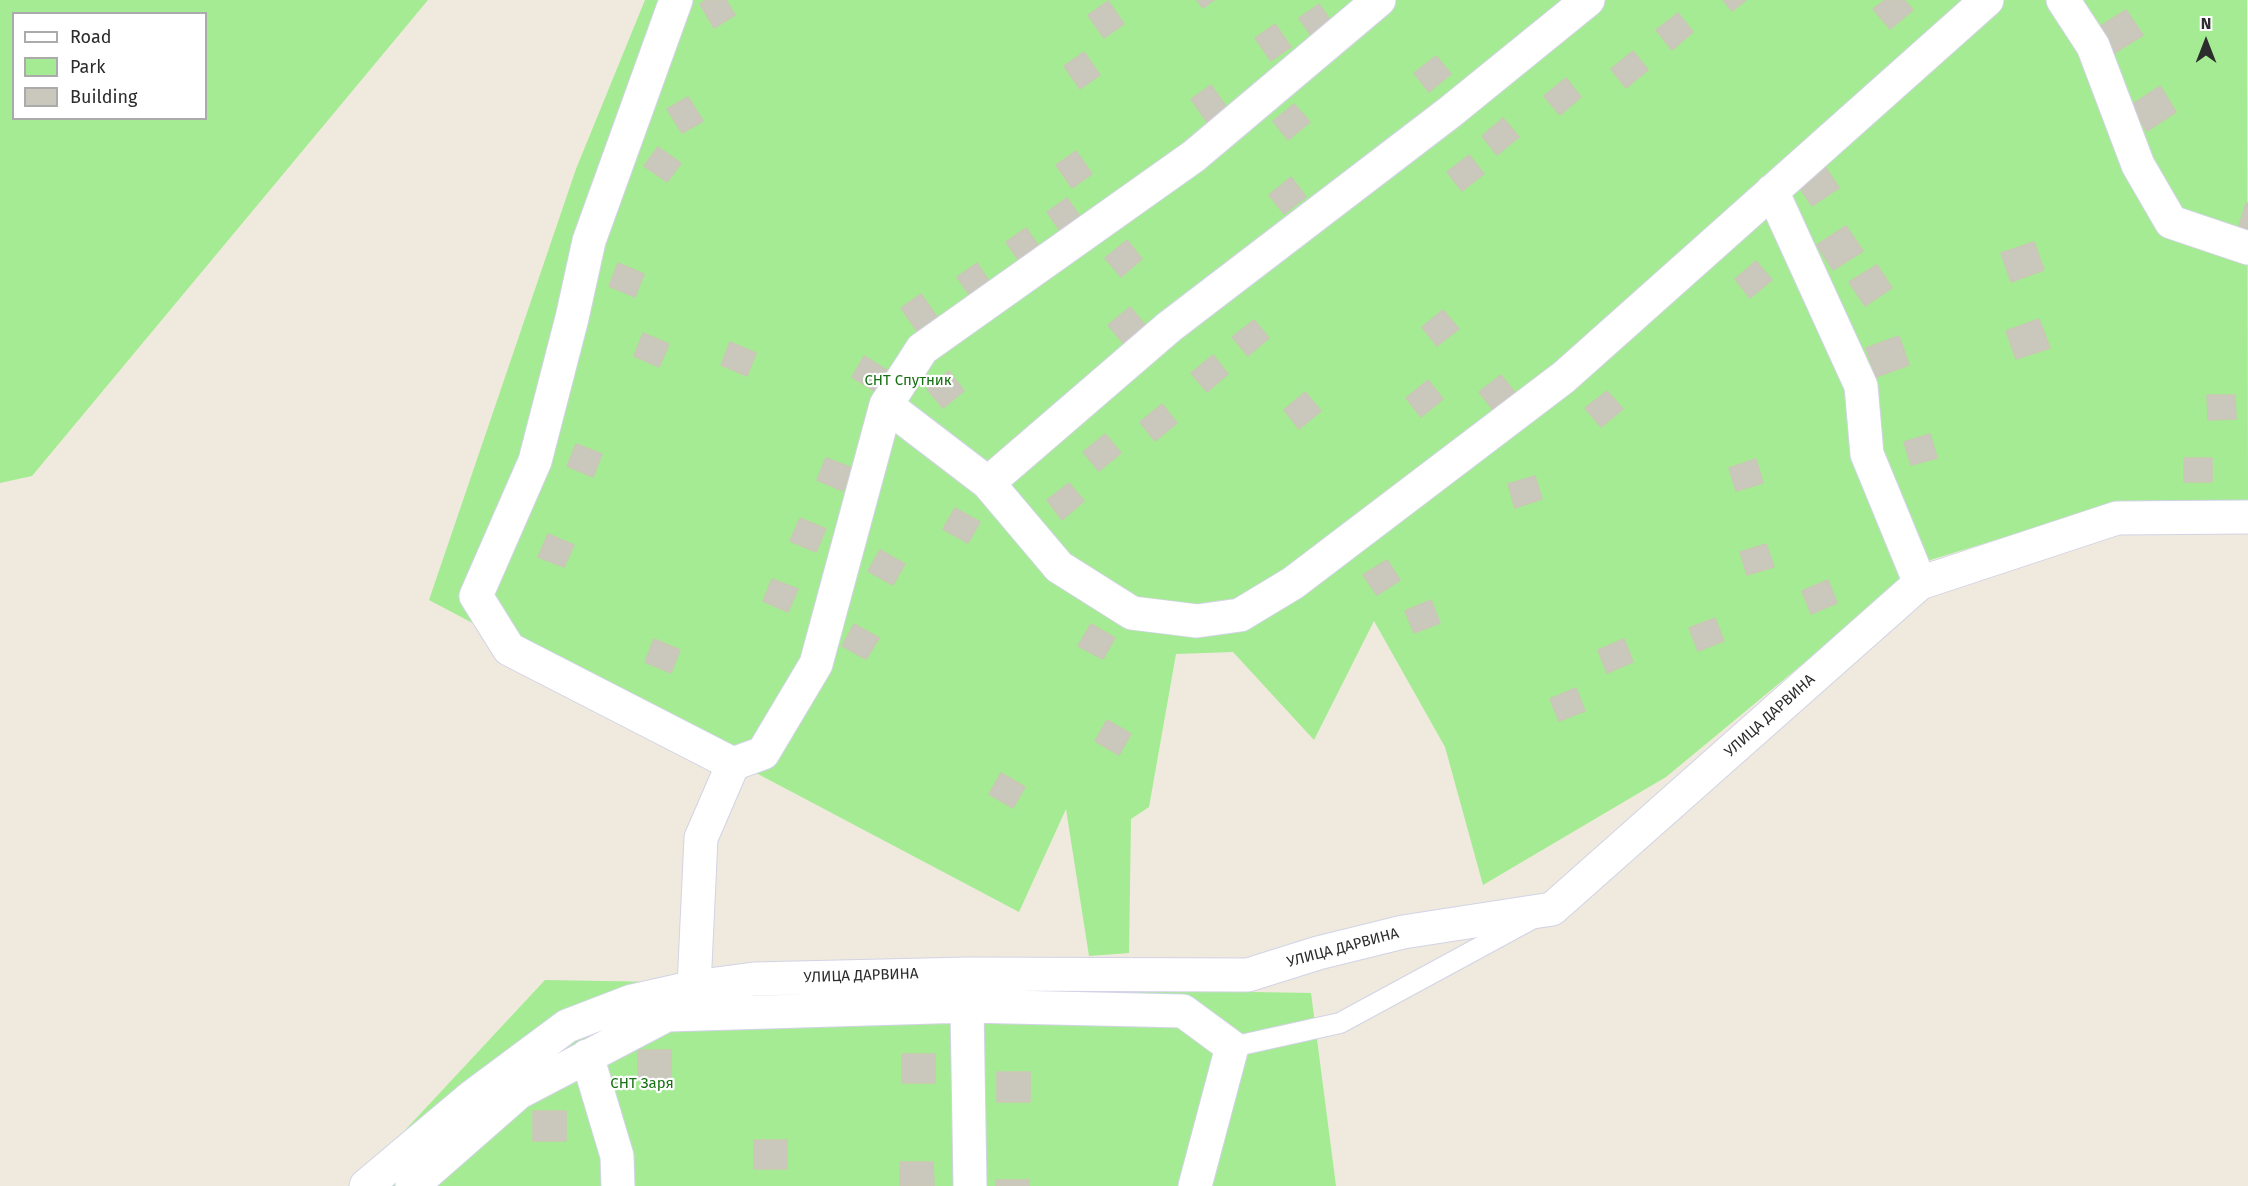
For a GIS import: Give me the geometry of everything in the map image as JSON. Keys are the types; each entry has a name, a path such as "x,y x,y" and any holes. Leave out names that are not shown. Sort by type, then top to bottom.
{"street":[{"path":"676,0 589,241 572,318 535,460 476,596 509,648 733,764"},
{"path":"694,987 701,838 733,764 763,753 816,664 886,405 922,349 1194,156 1379,0"},
{"path":"988,483 1169,327 1449,112 1588,0"},
{"path":"886,405 988,483 1059,567 1132,613 1197,621 1240,615 1293,584 1564,377 1987,0"},
{"path":"2063,0 2093,46 2138,165 2171,222 2248,248"},
{"path":"1772,190 1861,386 1867,454 1920,583"},
{"name":"УЛИЦА ДАРВИНА","path":"366,1186 473,1096 567,1026 632,1001 694,987 754,979 902,975 1156,973 1248,975 1317,953 1403,932 1552,909 1920,583 2117,518 2248,517"},
{"path":"967,1006 970,1186"},
{"path":"412,1186 518,1093 667,1015 967,1006 1183,1011 1232,1047 1195,1186"},
{"path":"587,1056 617,1156 618,1186"}],"lane":[{"path":"1232,1047 1340,1023 1552,909"}],"green space":[{"path":"0,0 428,0 32,476 0,483"},
{"name":"СНТ Спутник","path":"645,0 2247,0 2248,501 2119,502 1927,561 1666,777 1483,885 1445,747 1374,621 1314,740 1233,652 1176,654 1149,807 1131,819 1129,953 1089,956 1066,809 1019,912 429,600 576,169"},
{"name":"СНТ Заря","path":"545,980 1311,993 1336,1186 353,1186"}],"building":[{"path":"706,0 726,0 735,15 714,28 700,4"},
{"path":"1197,0 1214,0 1203,8"},
{"path":"1723,0 1746,0 1732,11"},
{"path":"1885,0 1904,0 1913,10 1890,29 1873,9"},
{"path":"1108,1 1124,24 1104,38 1088,15"},
{"path":"1319,4 1335,27 1315,41 1299,18"},
{"path":"2126,10 2143,35 2113,54 2096,29"},
{"path":"1678,13 1693,32 1672,50 1656,30"},
{"path":"1275,24 1291,47 1271,61 1255,38"},
{"path":"1633,51 1648,70 1626,88 1611,69"},
{"path":"1084,52 1100,75 1080,89 1064,66"},
{"path":"1436,56 1451,74 1429,92 1414,73"},
{"path":"1566,78 1581,97 1560,115 1544,96"},
{"path":"1211,85 1227,108 1207,122 1191,99"},
{"path":"2160,86 2176,112 2147,131 2130,106"},
{"path":"688,97 703,121 682,133 667,109"},
{"path":"1294,104 1310,122 1288,140 1273,121"},
{"path":"1503,118 1519,137 1497,155 1482,136"},
{"path":"658,147 681,163 667,182 644,166"},
{"path":"1076,151 1092,174 1072,188 1056,165"},
{"path":"1469,155 1484,174 1462,191 1447,172"},
{"path":"1824,165 1839,188 1812,206 1796,182"},
{"path":"1291,177 1306,197 1284,214 1269,195"},
{"path":"1067,198 1083,221 1063,235 1047,212"},
{"path":"2246,203 2248,203 2248,229 2239,226"},
{"path":"1846,226 1863,251 1833,270 1817,245"},
{"path":"1026,228 1042,251 1022,265 1006,242"},
{"path":"1127,240 1142,259 1121,277 1105,258"},
{"path":"2034,242 2044,270 2011,282 2001,253"},
{"path":"1756,261 1772,280 1750,298 1735,279"},
{"path":"618,263 644,274 635,297 609,286"},
{"path":"977,263 992,286 973,300 957,277"},
{"path":"1877,265 1892,288 1865,306 1849,282"},
{"path":"921,294 937,317 917,331 901,308"},
{"path":"1130,307 1146,326 1124,344 1108,325"},
{"path":"1443,310 1459,329 1437,346 1422,327"},
{"path":"2039,319 2050,348 2016,359 2006,331"},
{"path":"1254,320 1269,338 1248,356 1232,337"},
{"path":"643,333 669,344 659,367 634,356"},
{"path":"1899,336 1909,365 1876,377 1866,348"},
{"path":"730,342 756,353 747,376 721,365"},
{"path":"1213,355 1228,374 1207,392 1191,373"},
{"path":"864,356 888,371 876,392 852,377"},
{"path":"949,371 964,391 943,408 927,389"},
{"path":"1501,375 1516,394 1495,412 1479,392"},
{"path":"1428,380 1443,399 1421,417 1406,398"},
{"path":"1607,391 1623,409 1601,427 1585,408"},
{"path":"1305,392 1321,411 1299,429 1284,410"},
{"path":"2207,395 2235,395 2236,419 2208,420"},
{"path":"1162,404 1177,423 1155,441 1140,422"},
{"path":"1105,434 1121,453 1099,471 1083,452"},
{"path":"1930,434 1937,458 1911,465 1904,442"},
{"path":"576,444 602,454 593,477 567,466"},
{"path":"826,458 852,468 843,491 817,480"},
{"path":"2184,458 2212,458 2212,482 2184,482"},
{"path":"1756,459 1763,483 1736,491 1729,468"},
{"path":"1535,476 1542,499 1515,508 1508,484"},
{"path":"1069,483 1084,501 1062,520 1047,500"},
{"path":"955,508 980,522 968,543 943,529"},
{"path":"800,518 826,529 816,552 790,541"},
{"path":"548,534 574,545 564,567 538,557"},
{"path":"1766,544 1774,567 1747,575 1740,552"},
{"path":"880,550 905,564 893,585 868,571"},
{"path":"1387,560 1400,580 1377,595 1363,575"},
{"path":"772,579 798,589 788,612 763,601"},
{"path":"1828,580 1837,603 1811,614 1802,591"},
{"path":"1431,600 1440,623 1414,633 1405,611"},
{"path":"1715,618 1724,641 1698,651 1689,628"},
{"path":"854,624 879,638 866,659 842,646"},
{"path":"1091,624 1115,638 1103,659 1078,646"},
{"path":"654,639 680,650 671,673 645,662"},
{"path":"1624,639 1633,662 1607,673 1598,650"},
{"path":"1576,688 1585,711 1559,721 1550,699"},
{"path":"1107,720 1131,734 1119,755 1095,741"},
{"path":"1001,773 1025,787 1013,808 989,794"},
{"path":"638,1050 671,1050 671,1079 638,1079"},
{"path":"902,1054 935,1054 935,1083 902,1083"},
{"path":"997,1072 1030,1072 1030,1102 997,1102"},
{"path":"533,1111 566,1111 566,1141 533,1141"},
{"path":"754,1140 787,1140 787,1169 754,1169"},
{"path":"900,1162 933,1162 934,1186 900,1186"},
{"path":"996,1180 1029,1180 1029,1186 996,1186"}]}
